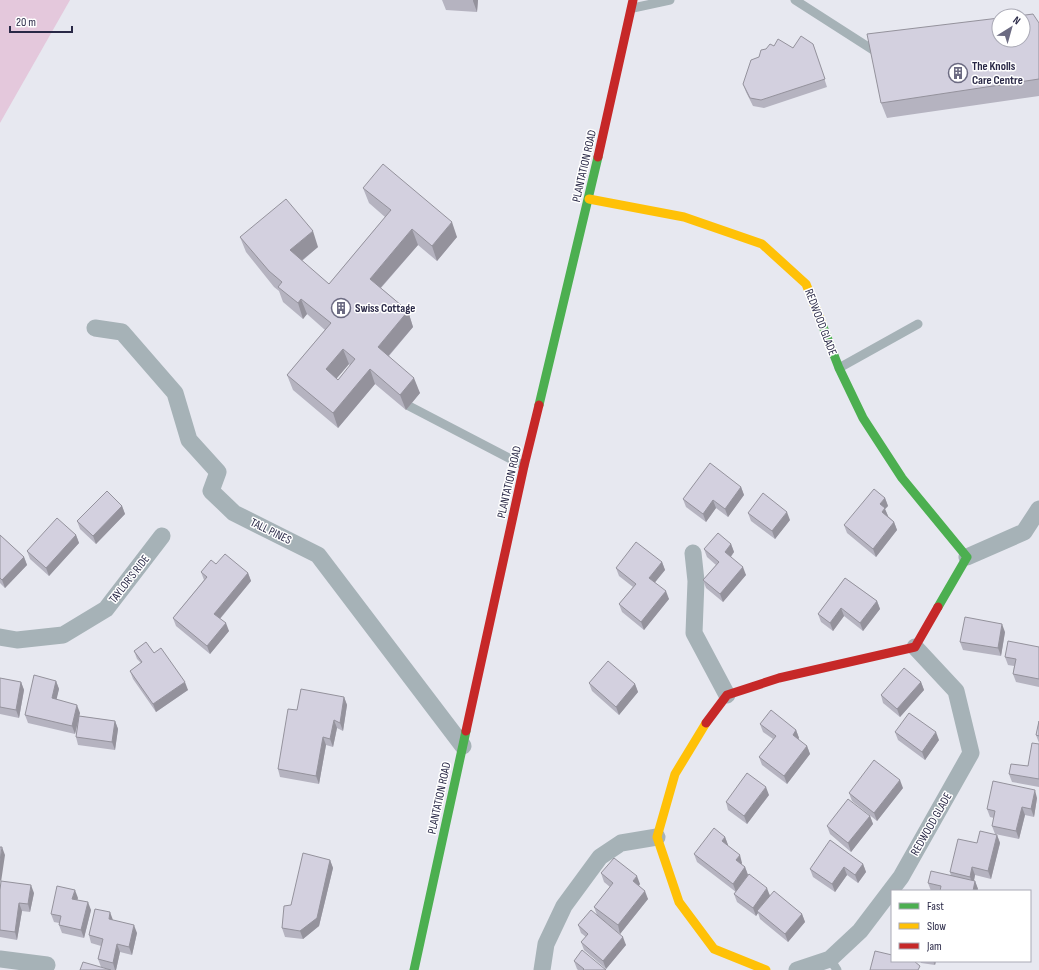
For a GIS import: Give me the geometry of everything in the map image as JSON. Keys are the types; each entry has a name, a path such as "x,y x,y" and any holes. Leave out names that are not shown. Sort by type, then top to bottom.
{"street":[{"name":"PLANTATION ROAD","path":"414,970 524,466 589,199 632,4"},
{"name":"REDWOOD GLADE","path":"589,199 684,217 762,244 806,284 839,368 863,418 902,478 967,557"},
{"name":"TALL PINES","path":"95,328 122,332 175,393 189,440 218,472 211,491 234,513 318,555 463,746"},
{"path":"766,970 714,949 679,902 657,837 675,774 702,728 727,695 779,678 915,647 967,557 1024,532 1039,509"},
{"name":"TAYLOR'S RIDE","path":"0,637 17,640 63,635 88,620 106,608 162,536"},
{"path":"693,553 696,581 694,633 727,695"},
{"name":"REDWOOD GLADE","path":"891,890 901,877 972,753 956,691 915,647"},
{"path":"542,970 546,944 564,906 600,857 621,843 657,837"},
{"name":"REDWOOD GLADE","path":"797,970 834,965 891,890"},
{"path":"0,960 47,965"}],"lane":[{"path":"632,4 670,0"},
{"path":"795,0 873,50"},
{"path":"839,368 918,324"},
{"path":"409,406 524,466"}],"shaded area":[{"path":"0,0 70,0 0,123"}],"building":[{"name":"The Knolls Care Centre","path":"1031,14 1033,14 1039,23 1039,79 881,103 867,34 991,19 991,48 1031,48"},
{"path":"801,36 813,44 825,79 761,100 750,98 743,84 751,60 759,57 761,50 766,49 770,44 774,46 778,39 793,48"},
{"name":"Swiss Cottage","path":"383,164 452,222 432,246 412,229 370,279 408,311 378,347 414,378 400,395 370,369 333,413 287,375 331,323 301,299 298,303 278,287 282,282 269,271 240,237 286,199 313,231 290,250 329,284 391,210 363,188","holes":["343,349 355,359 338,380 326,369"]},
{"path":"710,463 741,487 725,509 713,500 703,514 683,499"},
{"path":"874,489 885,498 880,504 885,508 882,512 894,522 873,549 844,525"},
{"path":"107,491 122,506 93,536 77,521"},
{"path":"763,493 787,512 772,531 748,513"},
{"path":"57,518 76,535 46,568 27,551"},
{"path":"718,533 731,544 725,552 743,567 720,594 703,580 719,562 704,549"},
{"path":"0,535 24,557 2,580 0,578"},
{"path":"636,542 662,562 649,578 666,591 641,622 619,604 636,584 616,568"},
{"path":"225,554 248,573 214,614 226,623 207,646 173,618 207,577 201,572 211,560 216,564"},
{"path":"845,578 877,601 860,623 841,608 830,623 818,614"},
{"path":"965,617 1002,624 998,648 960,642"},
{"path":"1008,641 1039,647 1039,679 1013,674 1016,659 1005,657"},
{"path":"146,642 154,653 161,648 185,682 153,704 130,671 142,662 134,651"},
{"path":"608,661 635,684 616,707 589,683"},
{"path":"904,668 921,682 897,709 881,695"},
{"path":"34,675 56,681 52,698 77,705 72,726 25,715"},
{"path":"0,678 21,682 16,710 0,707"},
{"path":"301,689 344,697 340,723 334,720 330,739 323,737 316,776 278,769 288,709 297,710"},
{"path":"771,710 796,730 793,735 807,746 784,776 759,757 776,736 760,724"},
{"path":"909,713 936,732 922,752 895,732"},
{"path":"79,716 115,721 112,742 76,737"},
{"path":"1039,721 1039,736 1036,735"},
{"path":"1032,743 1039,744 1039,779 1009,774 1011,764 1028,766"},
{"path":"874,760 900,780 874,813 849,793"},
{"path":"747,773 766,787 744,816 726,802"},
{"path":"993,781 1035,790 1031,809 1022,807 1016,831 992,826 995,811 987,809"},
{"path":"848,799 870,816 848,843 827,826"},
{"path":"714,828 725,837 722,841 740,855 736,860 745,867 733,884 694,854"},
{"path":"980,831 997,835 988,871 972,867 970,877 950,872 958,839 977,843"},
{"path":"830,840 863,864 855,875 844,867 832,884 810,869"},
{"path":"0,847 2,847 0,861"},
{"path":"303,853 330,860 317,918 300,931 282,928 284,906 291,905"},
{"path":"614,858 637,876 633,881 645,891 618,925 594,907 613,883 601,873"},
{"path":"931,871 975,881 973,890 940,890 941,886 928,883"},
{"path":"749,874 767,888 753,908 734,894"},
{"path":"1,881 31,885 28,904 19,903 15,932 0,930"},
{"path":"57,886 75,890 72,899 88,902 81,930 59,925 61,916 51,914"},
{"path":"774,891 802,914 785,934 757,911"},
{"path":"95,909 110,912 109,919 134,925 129,947 117,944 113,963 98,959 103,939 89,935"},
{"path":"591,910 623,937 603,961 581,942 588,934 578,925"},
{"path":"582,950 606,970 583,970 584,969 574,961"},
{"path":"875,951 891,955 891,962 915,962 920,966 918,970 870,970"},
{"path":"83,962 111,970 80,970"}],"traffic: fast":[{"path":"539,405 598,157"},
{"path":"822,324 839,368 863,418 902,478 967,557 938,607"},
{"path":"414,970 466,731"}],"traffic: slow":[{"path":"589,199 684,217 762,244 806,284 822,324"},
{"path":"706,723 675,774 657,837 679,902 714,949 766,970"}],"traffic: jam":[{"path":"598,157 633,0"},
{"path":"466,731 524,466 539,405"},
{"path":"706,723 727,695 779,678 915,647 938,607"}],"place":[{"name":"The Knolls Care Centre","path":"958,73"},
{"name":"Swiss Cottage","path":"341,308"}]}
